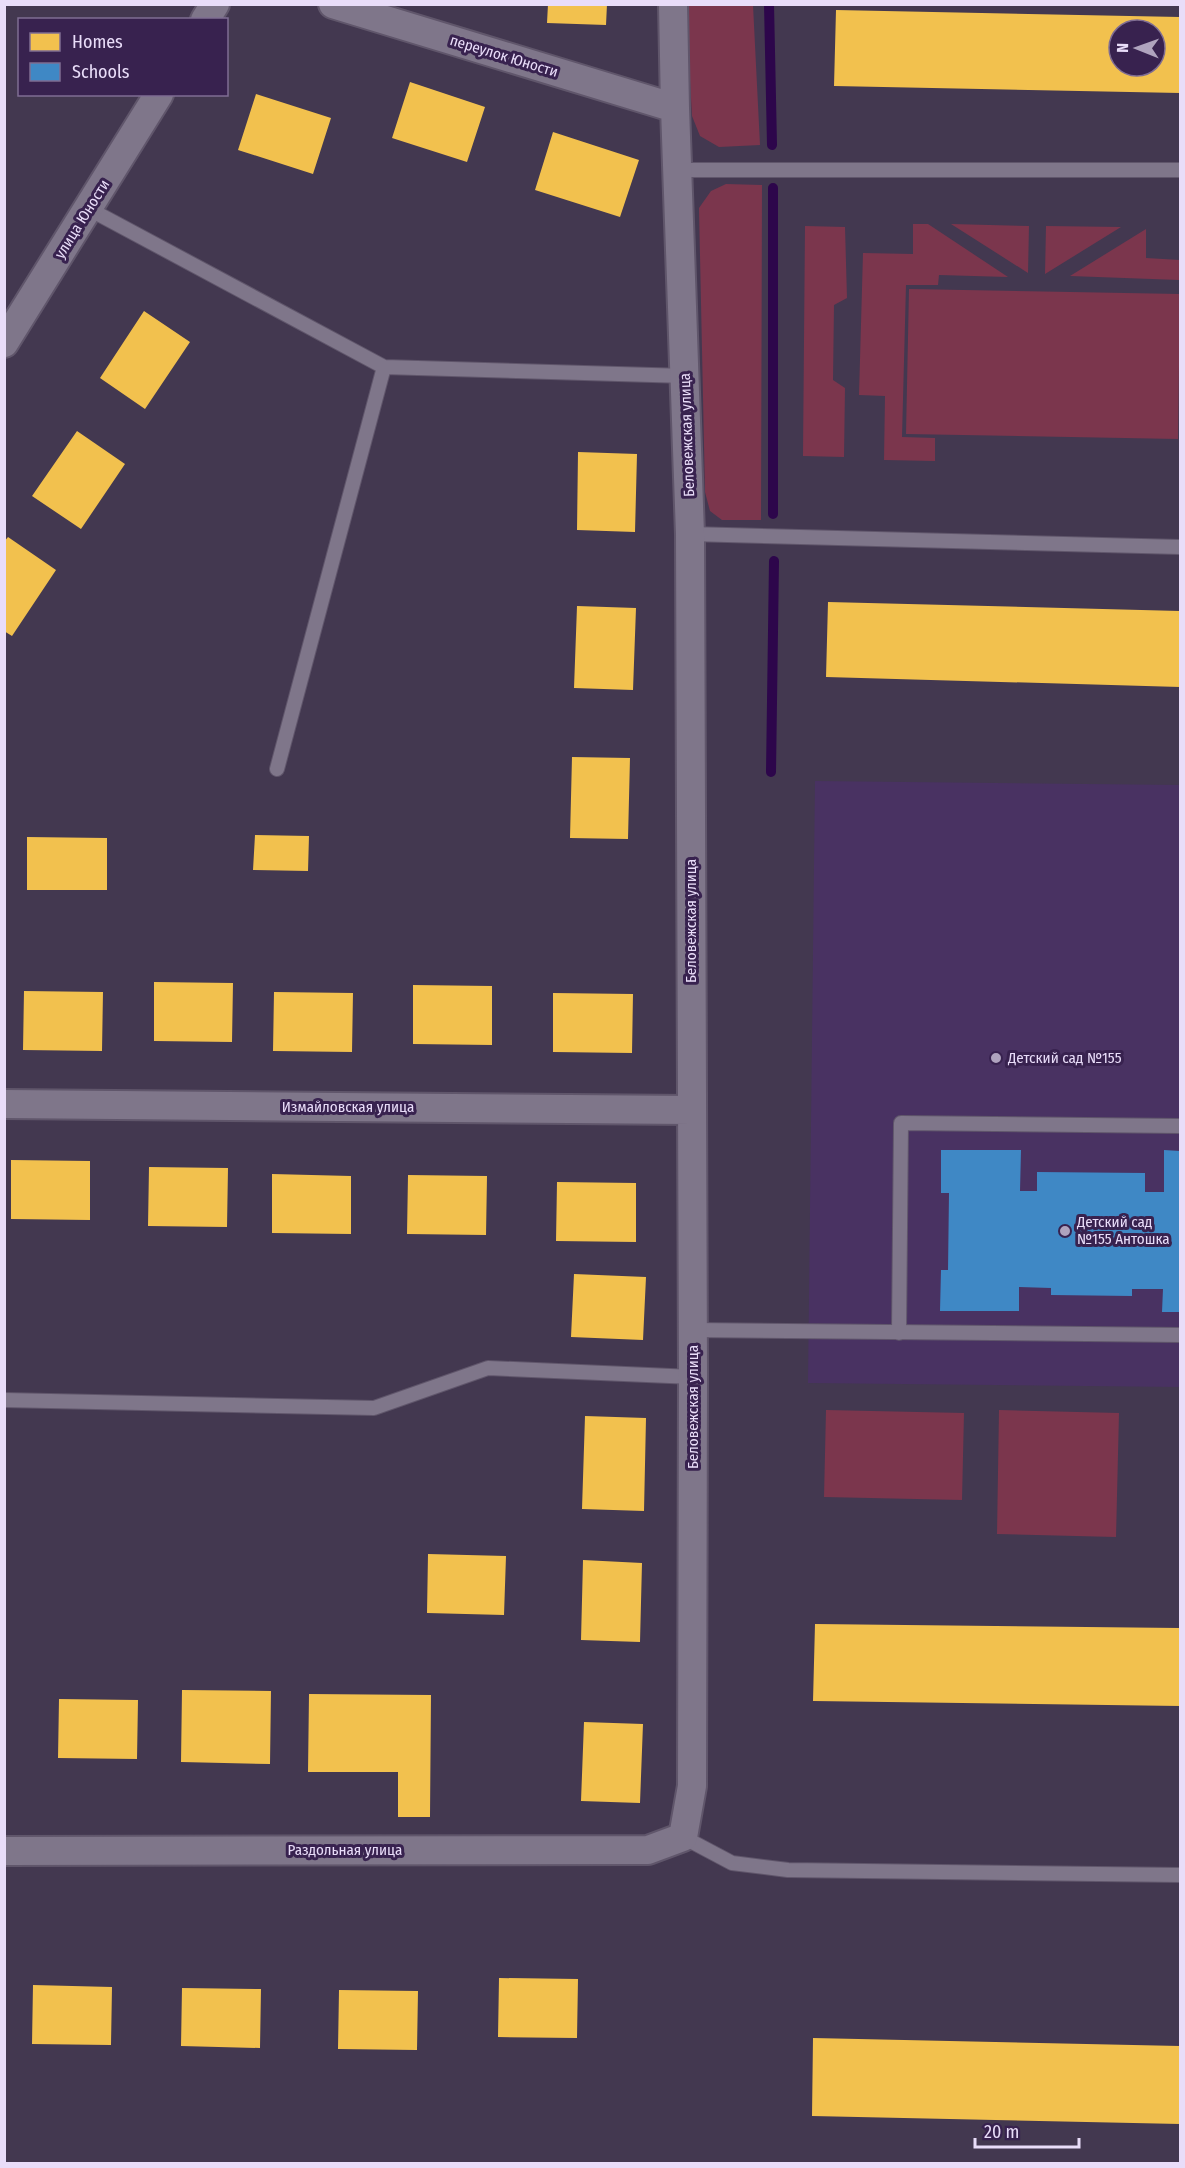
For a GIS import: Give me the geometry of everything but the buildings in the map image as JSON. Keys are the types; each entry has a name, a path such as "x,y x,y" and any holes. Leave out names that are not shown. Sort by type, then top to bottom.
{"street":[{"path":"206,18 215,4"},
{"name":"переулок Юности","path":"333,4 675,108"},
{"name":"Беловежская улица","path":"673,4 690,534 692,1786 683,1837"},
{"name":"улица Юности","path":"4,343 158,96"},
{"name":"Измайловская улица","path":"4,1104 691,1110"},
{"name":"Раздольная улица","path":"4,1851 648,1850 683,1837"}],"lane":[{"path":"678,170 1180,170"},
{"path":"89,208 384,367 686,376"},
{"path":"277,769 384,367"},
{"path":"690,534 1180,547"},
{"path":"899,1334 900,1123 1180,1126"},
{"path":"693,1330 899,1334 1180,1335"},
{"path":"4,1400 374,1408 488,1368 693,1377"},
{"path":"683,1837 732,1863 788,1870 1180,1875"}],"shaded area":[{"path":"688,5 753,5 760,145 719,147 700,136 692,116 686,10"},
{"path":"726,184 762,185 761,520 722,520 710,511 705,492 699,208 711,191"},
{"path":"913,224 928,224 1008,277 939,275 938,285 906,285 902,437 935,438 935,461 884,460 885,396 859,395 863,253 913,254"},
{"path":"951,224 1029,226 1028,273"},
{"path":"805,226 845,227 847,298 834,305 833,380 845,388 844,457 803,456"},
{"path":"1046,226 1121,227 1045,274"},
{"path":"1146,229 1146,258 1180,260 1179,280 1070,276"},
{"path":"909,289 1180,294 1178,439 906,434"},
{"name":"Детский сад №155","path":"815,781 1180,785 1180,1387 808,1383"},
{"path":"826,1410 964,1413 962,1500 824,1497"},
{"path":"999,1410 1119,1413 1116,1537 997,1534"}],"waterway":[{"path":"769,4 772,145"},
{"path":"773,188 773,514"},
{"path":"771,772 774,561"}],"place":[{"name":"Детский сад №155","path":"996,1058"},
{"name":"Детский сад №155 Антошка","path":"1065,1231"}]}
